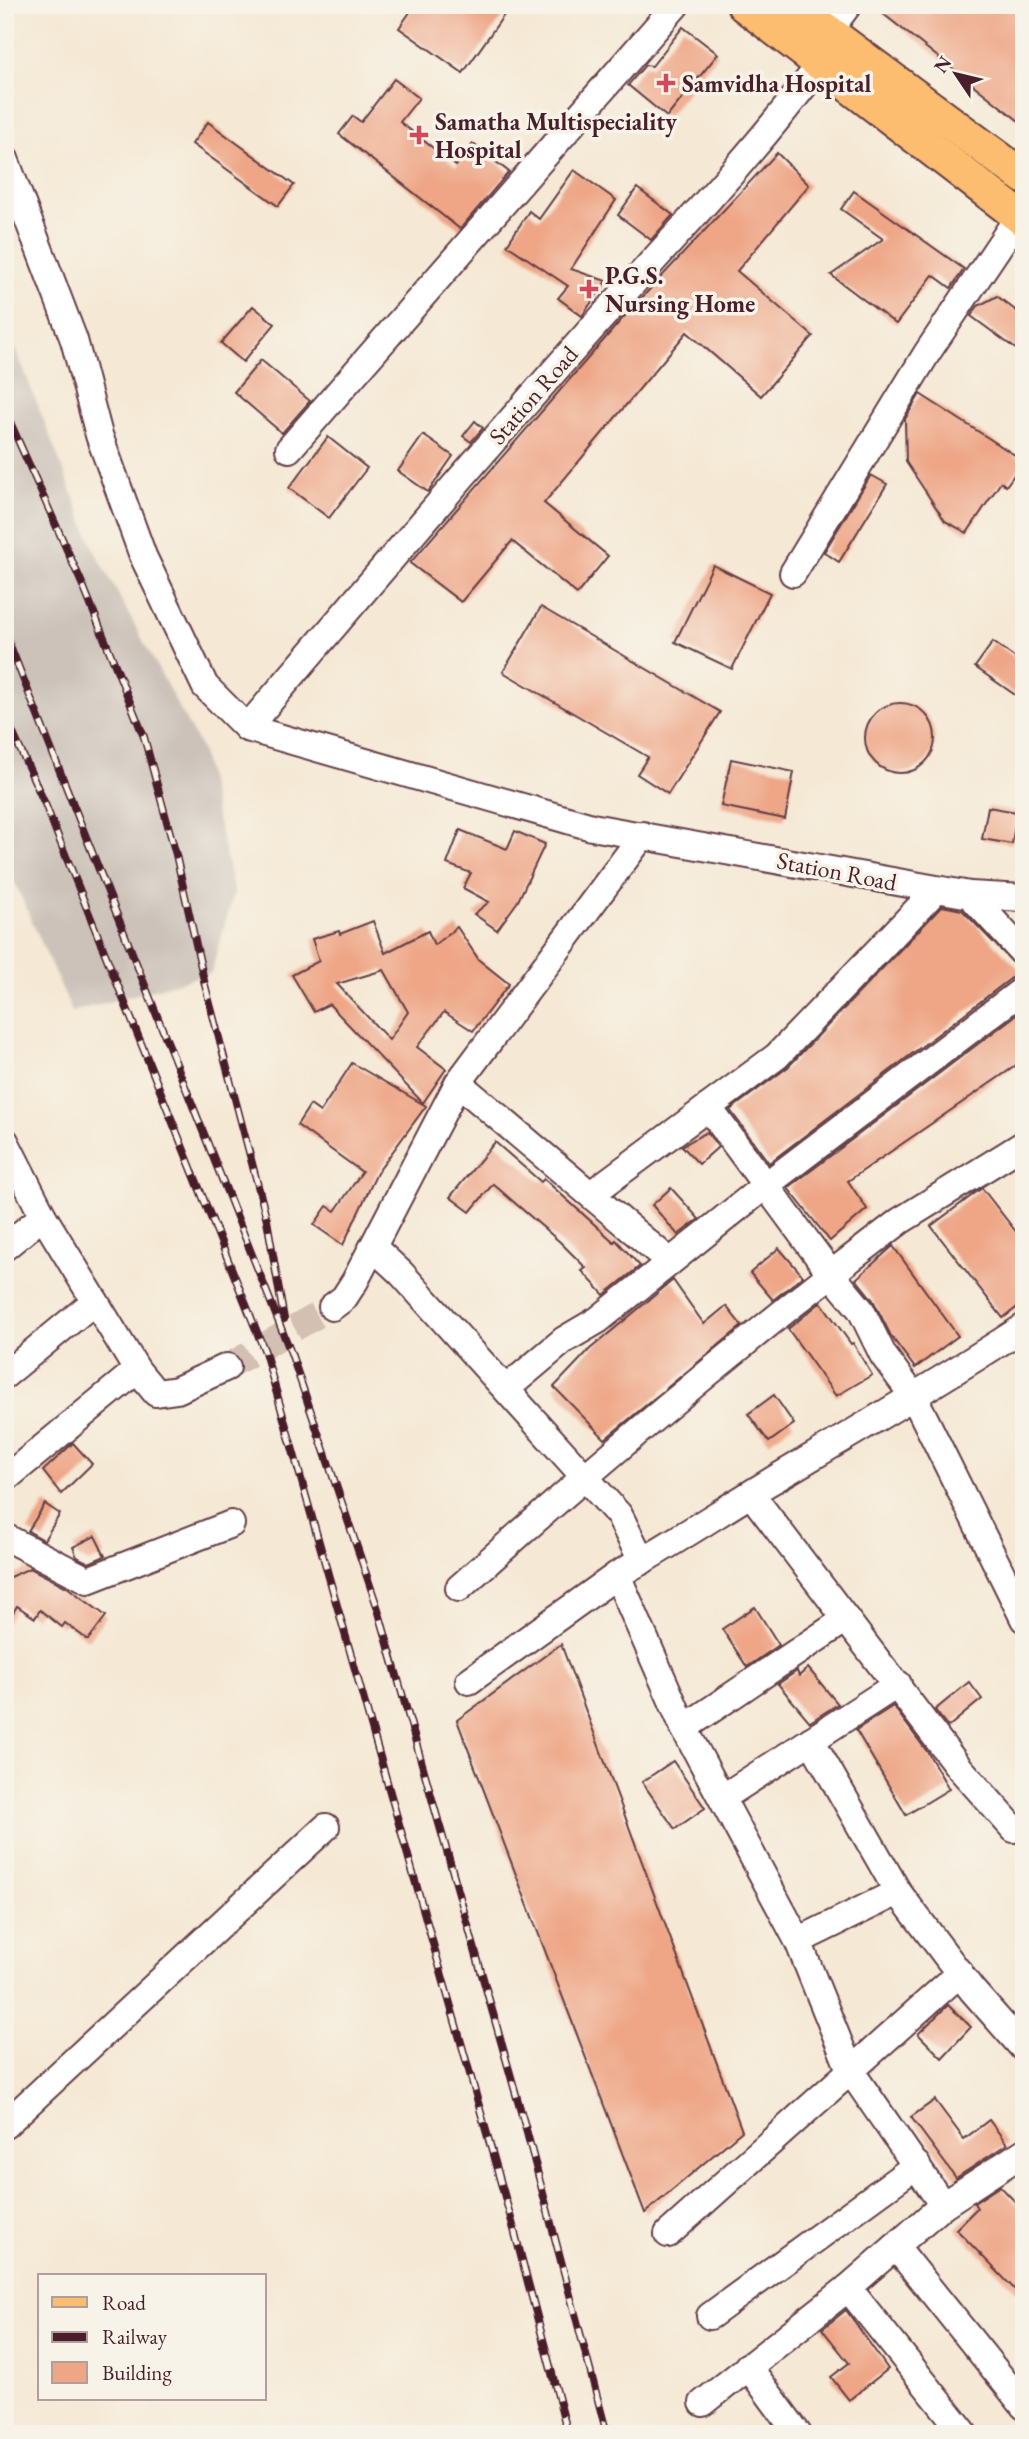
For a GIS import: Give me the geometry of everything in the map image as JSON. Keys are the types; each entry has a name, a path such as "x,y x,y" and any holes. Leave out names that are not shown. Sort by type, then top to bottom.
{"main road":[{"path":"744,5 824,47 1024,177"},
{"path":"792,5 824,47 1021,218"}],"street":[{"path":"289,449 676,5"},
{"name":"Station Road","path":"247,728 520,409 668,248 770,130 848,5"},
{"name":"Station Road","path":"5,159 74,340 99,435 143,556 205,686 247,728 592,827 936,890 1024,898"},
{"path":"793,573 927,353 1021,218"},
{"path":"332,1307 349,1290 458,1083 643,835"},
{"path":"590,1194 776,1056 936,890"},
{"path":"970,895 1024,954"},
{"path":"507,1388 564,1340 598,1320 766,1185 1024,989"},
{"path":"458,1083 669,1261"},
{"path":"708,1107 831,1274 861,1310 883,1354 914,1396 1024,1619"},
{"path":"5,1141 43,1216 137,1370 156,1392 177,1390 227,1367"},
{"path":"459,1588 583,1476 705,1373 900,1221 1024,1144"},
{"path":"5,1247 43,1216"},
{"path":"373,1247 401,1273 507,1388 619,1516 642,1561"},
{"path":"5,1375 95,1301"},
{"path":"469,1682 617,1575 1024,1327"},
{"path":"5,1479 137,1370"},
{"path":"751,1494 957,1765 1014,1829"},
{"path":"5,1538 88,1580 231,1524"},
{"path":"617,1575 684,1728 798,1941 850,2070 943,2205"},
{"path":"684,1728 846,1619"},
{"path":"722,1798 898,1684"},
{"path":"811,1740 898,1892 960,1973 1022,2044"},
{"path":"5,2125 326,1827"},
{"path":"798,1941 898,1892"},
{"path":"668,2234 960,1973"},
{"path":"703,2403 848,2288 943,2205 1024,2152"},
{"path":"710,2316 917,2165"},
{"path":"896,2247 1024,2406"},
{"path":"848,2288 965,2434"},
{"path":"748,2366 798,2434"}],"shaded area":[{"path":"5,322 95,551 201,749 234,892 211,973 72,1012 5,860"}],"building":[{"path":"415,5 511,5 463,73 399,28"},
{"path":"872,5 1024,5 1024,125"},
{"path":"683,27 718,54 667,117 628,85 645,65 652,66"},
{"path":"394,79 419,98 400,122 456,166 473,144 509,172 460,229 339,134 353,116 361,122"},
{"path":"208,122 294,185 278,206 192,144"},
{"path":"777,153 809,185 737,271 813,336 761,396 687,332 544,503 608,556 577,594 512,541 461,602 410,563 622,319"},
{"path":"574,170 616,200 571,269 606,281 582,316 558,298 568,286 507,245 529,211 539,219"},
{"path":"637,188 673,215 651,240 618,215"},
{"path":"854,191 964,269 951,288 933,275 896,324 831,275 883,239 841,209"},
{"path":"997,296 1024,317 1024,355 971,316 978,306"},
{"path":"253,306 275,324 243,362 221,343"},
{"path":"261,360 310,401 282,433 234,392"},
{"path":"920,394 1024,461 1006,486 1001,482 967,533 945,521 906,462 905,419"},
{"path":"475,421 483,428 471,442 463,436"},
{"path":"423,435 453,456 428,492 398,471"},
{"path":"328,437 367,468 329,518 289,488"},
{"path":"871,475 887,484 839,562 824,552"},
{"path":"713,565 770,593 732,669 675,642"},
{"path":"541,607 720,712 668,794 637,774 648,757 503,672"},
{"path":"993,642 1024,664 1024,701 975,667"},
{"path":"900,703 925,713 935,738 925,763 900,773 875,763 865,738 875,713"},
{"path":"731,759 794,772 785,819 721,806"},
{"path":"988,807 1017,812 1012,844 982,839"},
{"path":"460,830 507,849 515,831 545,844 518,901 497,930 474,914 489,902 463,888 471,873 447,864"},
{"path":"942,906 962,910 1024,974 1014,976 769,1163 730,1110 788,1067"},
{"path":"373,921 385,953 428,931 434,945 457,927 479,960 509,984 473,1031 444,1012 417,1047 446,1069 423,1103 329,1004 314,1012 292,975 319,961 312,939 339,931 340,934","holes":["384,970 408,1012 389,1040 337,984"]},
{"path":"1024,1009 1024,1060 848,1181 867,1209 830,1241 788,1188"},
{"path":"352,1063 426,1106 377,1173 343,1245 314,1225 327,1206 335,1211 362,1172 297,1125 310,1105 320,1112"},
{"path":"707,1132 718,1147 699,1164 682,1146"},
{"path":"495,1142 541,1182 544,1179 614,1242 616,1240 640,1266 604,1295 582,1271 586,1268 560,1242 493,1184 470,1212 450,1197"},
{"path":"671,1188 699,1219 678,1235 652,1205"},
{"path":"982,1188 1024,1242 1024,1302 1003,1318 931,1226"},
{"path":"893,1246 958,1336 915,1368 891,1336 873,1300 856,1279"},
{"path":"779,1248 803,1276 773,1300 750,1273"},
{"path":"673,1280 704,1324 726,1306 742,1326 605,1439 554,1387 590,1349"},
{"path":"821,1302 851,1344 853,1343 872,1375 836,1396 788,1329"},
{"path":"774,1395 794,1424 769,1442 748,1414"},
{"path":"73,1443 92,1464 61,1494 43,1471"},
{"path":"45,1504 60,1514 44,1540 28,1531"},
{"path":"95,1536 105,1556 89,1563 77,1557 73,1547"},
{"path":"30,1568 67,1587 106,1616 88,1640 65,1623 62,1627 40,1610 35,1618 17,1606 5,1626 5,1579"},
{"path":"755,1607 779,1645 747,1667 722,1629"},
{"path":"561,1644 742,2131 645,2213 457,1720"},
{"path":"808,1668 838,1704 810,1722 778,1684 797,1671 799,1676"},
{"path":"969,1682 982,1699 948,1727 935,1710"},
{"path":"893,1706 928,1753 949,1789 906,1815 856,1730"},
{"path":"673,1761 705,1808 675,1829 642,1782"},
{"path":"948,2005 971,2027 942,2058 918,2034"},
{"path":"935,2100 964,2139 989,2120 1007,2144 956,2178 911,2117"},
{"path":"1000,2186 1024,2211 1024,2299 956,2229 977,2208 974,2203"},
{"path":"846,2310 888,2369 849,2400 831,2377 849,2363 822,2329"}],"tunnel":[{"path":"227,1367 332,1307"}],"railway":[{"path":"5,411 84,588 144,737 267,1220 284,1319"},
{"path":"5,633 291,1353 378,1609 527,2133 607,2434"},
{"path":"5,716 45,804 265,1352 512,2222 568,2434"}],"place":[{"name":"Samvidha Hospital","path":"666,83"},
{"name":"Samatha Multispeciality Hospital","path":"419,135"},
{"name":"P.G.S. Nursing Home","path":"589,289"}]}
